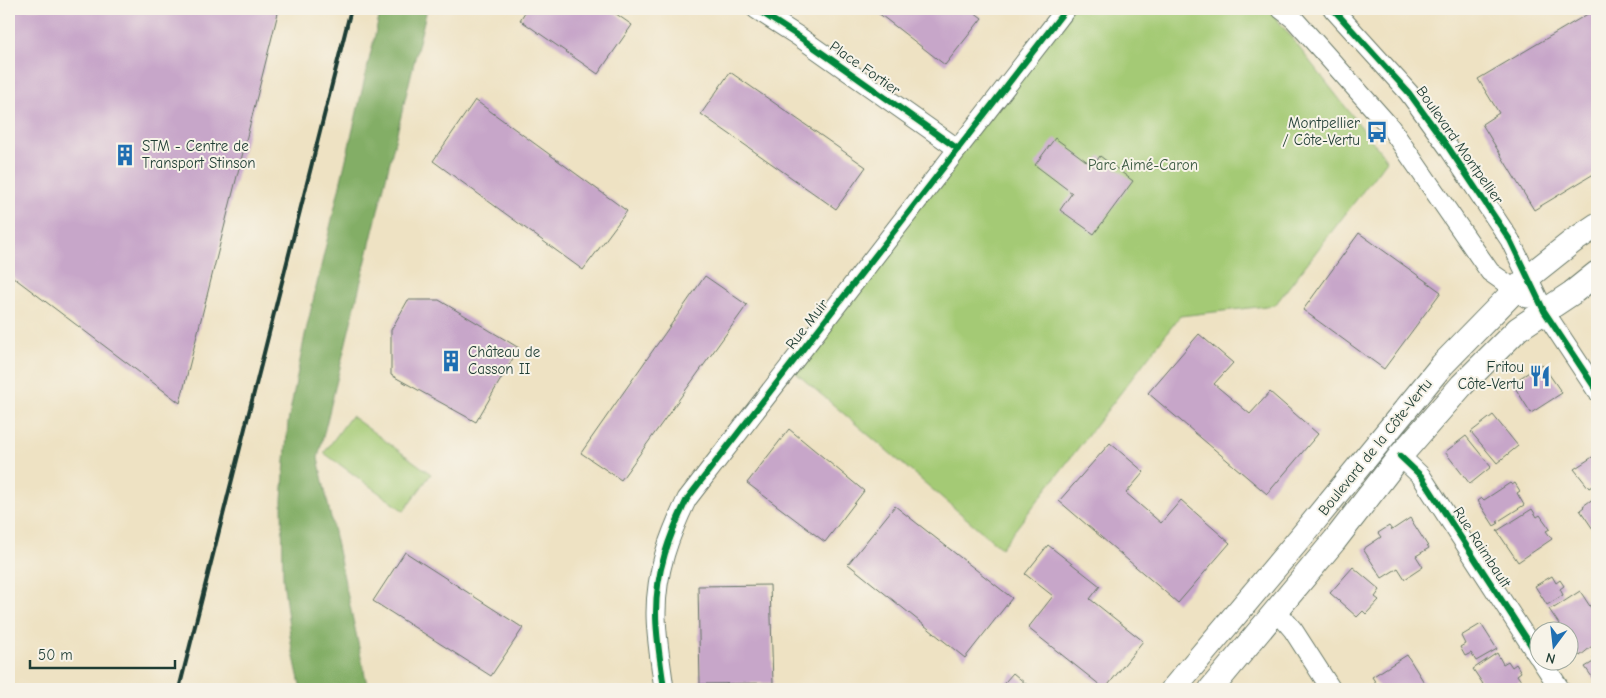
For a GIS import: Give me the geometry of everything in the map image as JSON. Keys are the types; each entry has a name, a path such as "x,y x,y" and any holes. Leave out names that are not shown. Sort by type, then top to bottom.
{"main road":[{"name":"Boulevard de la Côte-Vertu","path":"1173,689 1442,365 1521,283 1572,242 1597,225"},
{"name":"Boulevard de la Côte-Vertu","path":"1211,689 1335,540 1400,456 1476,370 1506,340 1597,273"}],"street":[{"name":"Place Fortier","path":"756,9 798,36 958,149"},
{"name":"Rue Muir","path":"664,689 656,614 658,578 665,551 687,499 1066,9"},
{"name":"Boulevard Montpellier","path":"1281,9 1294,19 1390,127 1490,272 1521,283"},
{"name":"Boulevard Montpellier","path":"1334,9 1409,93 1430,121 1510,240 1521,283 1544,311"},
{"path":"1544,311 1597,391"},
{"name":"Rue Raimbault","path":"1400,456 1421,476 1528,641"},
{"path":"1276,610 1293,630 1331,689"},
{"path":"1548,670 1560,689"}],"green space":[{"path":"381,9 427,9 318,458 368,689 301,689 291,643 283,579 282,500 288,422 305,335"},
{"name":"Parc Aimé-Caron","path":"1066,9 1269,9 1387,160 1275,305 1180,316 1001,548 789,367"},
{"path":"351,416 431,474 404,511 324,453"}],"building":[{"name":"STM - Centre de Transport Stinson","path":"9,9 279,9 180,403 9,274"},
{"path":"527,9 609,9 632,25 598,74 520,20"},
{"path":"873,9 970,9 982,18 945,65"},
{"path":"1596,9 1597,172 1534,210 1482,124 1499,113 1478,79"},
{"path":"730,72 866,167 836,209 701,114"},
{"path":"475,100 627,211 583,270 433,161"},
{"path":"1055,138 1093,166 1100,156 1133,181 1094,234 1060,210 1072,193 1035,165"},
{"path":"1359,233 1441,292 1384,369 1303,310"},
{"path":"705,276 747,305 621,480 581,453"},
{"name":"Château de Casson II","path":"408,300 439,300 519,348 476,422 391,375 391,330"},
{"path":"1199,334 1233,363 1214,384 1250,414 1270,392 1318,434 1267,494 1148,393"},
{"path":"1542,364 1562,393 1531,413 1512,383"},
{"path":"1493,415 1518,446 1497,463 1471,432"},
{"path":"789,429 864,491 825,542 747,483"},
{"path":"1466,436 1491,467 1470,484 1445,452"},
{"path":"1110,443 1144,472 1126,493 1161,523 1181,500 1230,543 1178,603 1059,501"},
{"path":"1597,454 1597,483 1589,488 1574,469"},
{"path":"1510,483 1512,485 1515,483 1520,491 1517,493 1524,505 1497,522 1499,523 1494,526 1478,501 1482,498 1484,500"},
{"path":"1597,496 1597,531 1595,532 1580,510"},
{"path":"895,506 1012,598 965,658 848,564"},
{"path":"1532,509 1537,517 1540,515 1550,529 1546,531 1552,539 1518,562 1497,531"},
{"path":"1410,518 1429,548 1416,556 1423,567 1405,579 1398,568 1382,578 1363,549 1381,537 1378,533 1389,526 1392,530"},
{"path":"1048,545 1100,586 1090,599 1143,641 1105,689 1028,628 1053,596 1025,574"},
{"path":"405,552 523,628 491,676 373,601"},
{"path":"1353,567 1380,590 1375,597 1379,600 1366,614 1363,611 1357,617 1330,593"},
{"path":"1552,576 1556,583 1560,580 1564,586 1560,589 1563,595 1547,605 1535,586"},
{"path":"770,585 773,683 700,684 698,586"},
{"path":"1580,591 1597,617 1597,642 1580,656 1578,653 1578,620 1556,620 1549,609 1554,608"},
{"path":"1481,624 1497,649 1476,661 1471,653 1465,656 1460,647 1465,644 1461,636"},
{"path":"1497,653 1503,664 1508,661 1512,667 1516,664 1521,672 1517,675 1521,681 1508,689 1480,689 1479,687 1483,684 1473,669"},
{"path":"1597,654 1597,684 1585,667 1595,661 1593,657"},
{"path":"1407,655 1427,687 1424,689 1380,689 1372,677"},
{"path":"1013,673 1032,689 999,689"}],"railway":[{"path":"179,689 351,9"}],"cycle path":[{"path":"756,9 798,36 958,149"},
{"path":"664,689 656,622 658,583 669,540 687,499 1066,9"},
{"path":"1333,9 1409,93 1448,147 1510,240 1544,311 1597,391"},
{"path":"1400,456 1421,476 1528,641"}],"place":[{"name":"Montpellier / Côte-Vertu","path":"1377,132"},
{"name":"STM - Centre de Transport Stinson","path":"125,155"},
{"name":"Château de Casson II","path":"451,361"},
{"name":"Fritou Côte-Vertu","path":"1540,376"}]}
